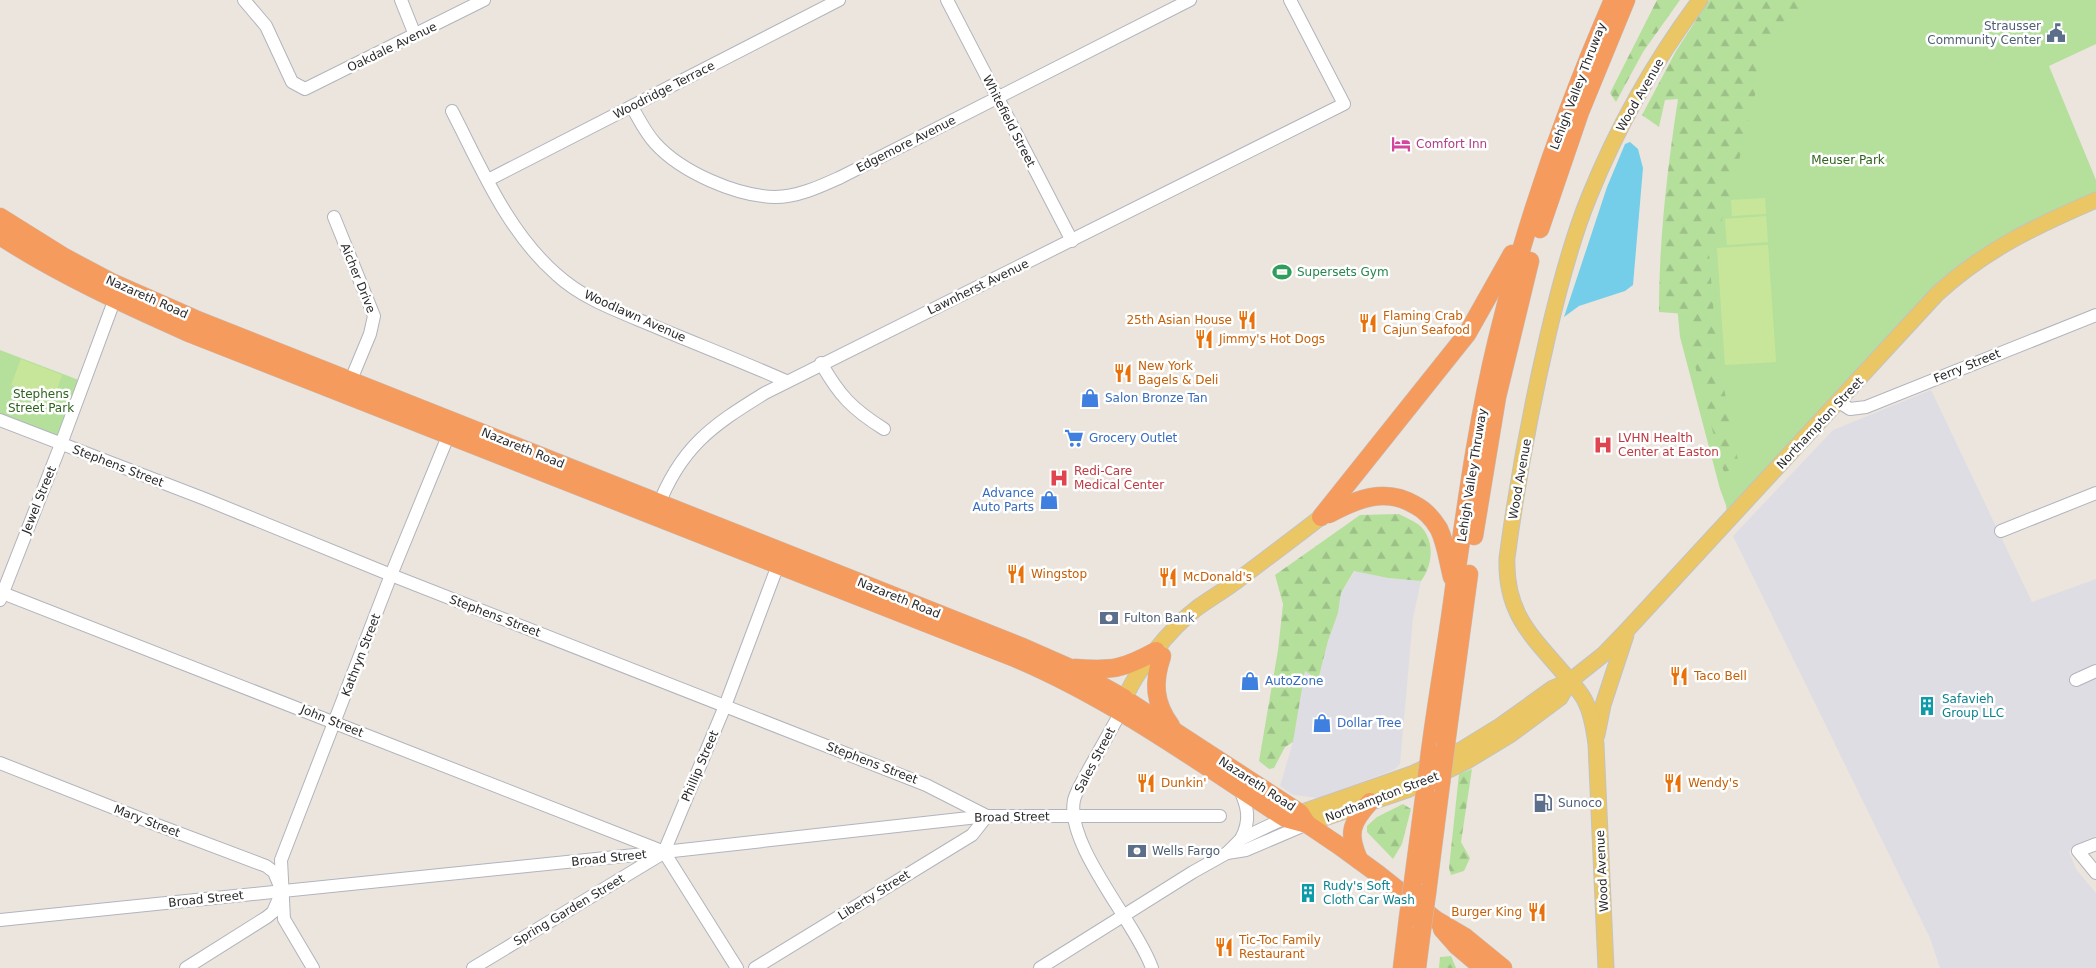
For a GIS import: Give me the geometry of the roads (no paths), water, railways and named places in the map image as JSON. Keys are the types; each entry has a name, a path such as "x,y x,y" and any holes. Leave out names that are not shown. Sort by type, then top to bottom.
{"highway":[{"name":"Lehigh Valley Thruway","path":"1417,968 1422,923 1420,888 1425,791 1465,509 1484,397 1512,280 1530,220 1567,111 1612,0"},
{"name":"Lehigh Valley Thruway","path":"1420,888 1441,783 1478,503 1497,396 1510,339 1527,271 1560,168 1598,66 1626,0"},
{"name":"Nazareth Road","path":"0,218 64,257 117,293 189,333 348,388 780,558 1070,668 1125,704 1239,788 1297,818"},
{"path":"1321,517 1467,334 1530,220"},
{"name":"Nazareth Road","path":"0,236 56,270 117,293"},
{"path":"1321,517 1352,502 1374,496 1389,495 1411,502 1425,512 1439,529 1454,591"},
{"name":"Nazareth Road","path":"780,558 1040,669 1085,691 1125,704 1174,731 1297,818"},
{"path":"1070,668 1116,669 1159,653 1156,693 1162,713 1174,731"},
{"path":"1359,860 1353,844 1351,830 1359,814 1370,802"},
{"path":"1297,818 1359,860 1422,923 1457,946 1483,968"},
{"name":"Lehigh Valley Thruway","path":"1402,968 1422,923"},
{"path":"1422,923 1465,936 1503,968"}],"main road":[{"name":"Wood Avenue","path":"1606,968 1596,744 1587,703 1524,626 1514,608 1508,584 1507,558 1530,423 1555,307 1572,242 1588,198 1623,123 1671,40 1700,0"},
{"name":"Northampton Street","path":"1297,818 1414,773 1440,761 1500,726 1553,688 1570,681 1604,654 1628,629 1937,294 1970,265 2020,234 2096,200"},
{"name":"Sales Street","path":"1125,704 1171,632 1192,612 1221,593 1321,517"},
{"path":"1596,744 1603,705 1628,629"},
{"name":"Northampton Street","path":"1297,818 1370,802 1407,790 1447,772 1500,742 1560,698 1570,681"}],"street":[{"name":"Oakdale Avenue","path":"244,0 266,26 292,82 305,89 484,0"},
{"path":"401,0 416,35"},
{"name":"Woodridge Terrace","path":"488,180 839,0"},
{"name":"Whitefield Street","path":"947,0 1072,241"},
{"name":"Edgemore Avenue","path":"632,107 655,143 675,161 696,174 717,183 745,192 776,197 811,190 841,177 1190,0"},
{"name":"Lawnherst Avenue","path":"657,510 672,476 683,458 706,433 751,401 786,381 1072,241 1344,104 1290,0"},
{"name":"Woodlawn Avenue","path":"452,111 488,180 522,236 554,273 574,289 606,306 786,381"},
{"name":"Aicher Drive","path":"334,217 374,316 370,334 348,388"},
{"name":"Jewel Street","path":"1,595 62,444 117,293"},
{"name":"Ferry Street","path":"1839,402 1850,409 1866,407 2096,314"},
{"path":"822,363 835,388 861,414 884,429"},
{"name":"Stephens Street","path":"0,420 926,784 987,816"},
{"name":"Kathryn Street","path":"313,968 284,919 281,860 392,575 452,428"},
{"path":"2001,530 2096,493"},
{"name":"Phillip Street","path":"664,852 726,706 780,558"},
{"name":"John Street","path":"1,595 335,722 664,852"},
{"path":"2076,680 2096,672"},
{"name":"Sales Street","path":"1125,704 1077,793 1074,816 1083,846 1152,968"},
{"name":"Mary Street","path":"0,763 266,866 274,872 282,891"},
{"path":"1239,788 1246,803 1248,817 1246,830 1241,839"},
{"name":"Broad Street","path":"0,920 664,852 987,816 1220,816"},
{"name":"Liberty Street","path":"755,968 972,835 987,816"},
{"name":"Northampton Street","path":"1040,968 1227,853 1241,839 1297,818"},
{"name":"Northampton Street","path":"1227,853 1246,850 1297,818"},
{"path":"2096,844 2078,851 2096,872"},
{"path":"664,852 737,968"},
{"name":"Spring Garden Street","path":"473,968 664,852"},
{"path":"186,968 268,917 277,905 282,891"}],"water":[{"path":"1630,142 1638,149 1643,168 1633,285 1625,291 1579,306 1564,317 1607,187 1625,144"}],"place":[{"name":"Strausser Community Center","path":"2056,33"},
{"name":"Comfort Inn","path":"1401,144"},
{"name":"Supersets Gym","path":"1282,272"},
{"name":"25th Asian House","path":"1247,320"},
{"name":"Flaming Crab Cajun Seafood","path":"1368,323"},
{"name":"Jimmy's Hot Dogs","path":"1204,339"},
{"name":"New York Bagels & Deli","path":"1123,373"},
{"name":"Salon Bronze Tan","path":"1090,398"},
{"name":"Grocery Outlet","path":"1074,438"},
{"name":"LVHN Health Center at Easton","path":"1603,445"},
{"name":"Redi-Care Medical Center","path":"1059,478"},
{"name":"Advance Auto Parts","path":"1049,500"},
{"name":"Wingstop","path":"1016,574"},
{"name":"McDonald's","path":"1168,577"},
{"name":"Fulton Bank","path":"1109,618"},
{"name":"Taco Bell","path":"1679,676"},
{"name":"AutoZone","path":"1250,681"},
{"name":"Safavieh Group LLC","path":"1927,706"},
{"name":"Dollar Tree","path":"1322,723"},
{"name":"Dunkin'","path":"1146,783"},
{"name":"Wendy's","path":"1673,783"},
{"name":"Sunoco","path":"1543,803"},
{"name":"Wells Fargo","path":"1137,851"},
{"name":"Rudy's Soft Cloth Car Wash","path":"1308,893"},
{"name":"Burger King","path":"1537,912"},
{"name":"Tic-Toc Family Restaurant","path":"1224,947"}],"park label":[{"name":"Meuser Park","path":"1848,160"},
{"name":"Stephens Street Park","path":"41,401"}]}
